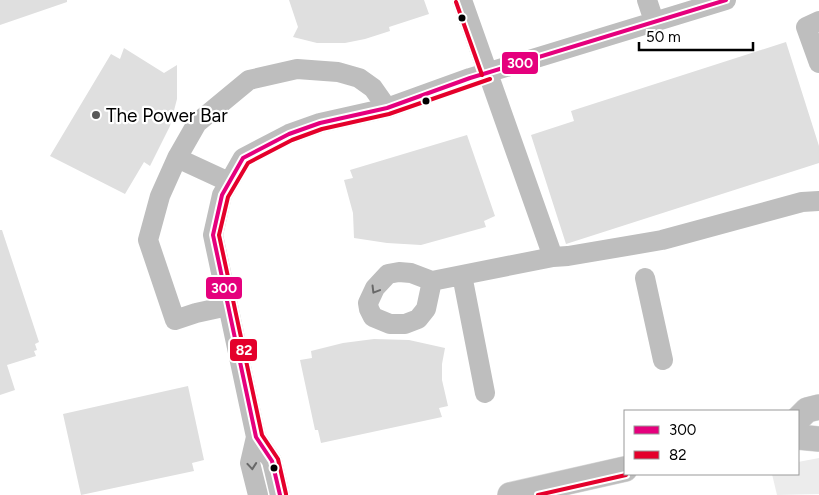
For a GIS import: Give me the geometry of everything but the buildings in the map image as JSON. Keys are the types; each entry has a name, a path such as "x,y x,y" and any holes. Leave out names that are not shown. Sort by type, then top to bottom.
{"main road":[{"path":"799,418 807,410 819,407"},
{"path":"799,436 819,439"},
{"path":"510,495 624,469"}],"street":[{"path":"462,0 553,257"},
{"path":"647,0 654,21"},
{"path":"280,495 272,461 256,437 213,235 222,195 243,158 289,134 320,123 387,108 488,73 726,0"},
{"path":"819,21 806,27 819,63"},
{"path":"228,306 175,320 148,240 160,196 177,158 197,122 249,80 297,69 338,72 360,78 373,88 387,108"},
{"path":"177,158 229,182"},
{"path":"432,280 553,257 662,240 802,202 819,201"},
{"path":"462,275 485,393"},
{"path":"645,278 663,360"},
{"path":"256,437 250,463 258,495"}],"shaded area":[{"path":"819,458 819,494 777,495 772,475 799,475 799,462"}],"transit line":[{"name":"300","path":"280,495 272,461 256,437 213,235 222,195 243,158 289,134 320,123 387,108 470,78 726,0"},
{"name":"82","path":"456,2 482,75"},
{"name":"82","path":"286,494 278,459 262,435 219,235 228,197 248,163 292,140 322,129 389,114 490,79"},
{"name":"82","path":"538,495 626,475"}],"place":[{"name":"The Power Bar","path":"96,115"}]}
